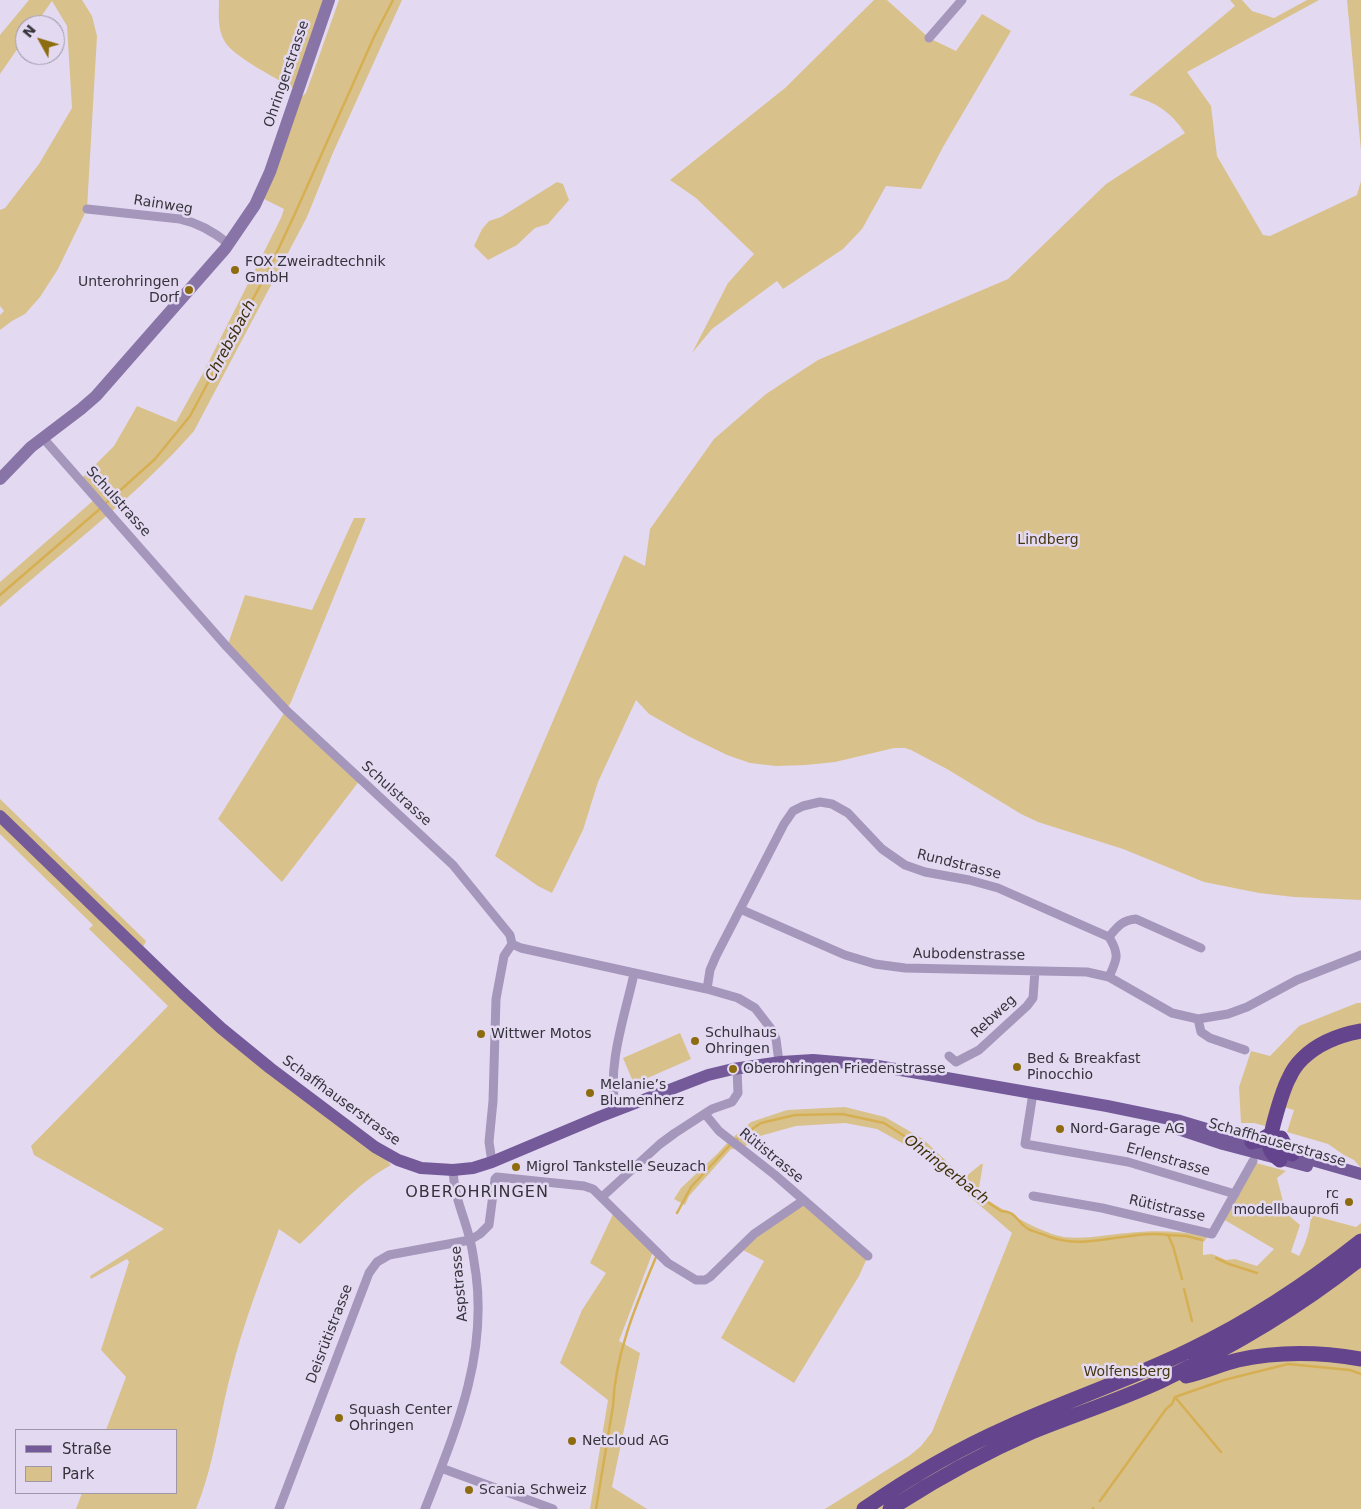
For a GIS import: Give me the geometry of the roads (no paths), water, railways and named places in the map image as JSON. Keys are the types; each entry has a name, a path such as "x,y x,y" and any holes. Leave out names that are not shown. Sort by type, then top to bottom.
{"highway":[{"path":"1273,1150 1287,1081 1300,1061 1328,1040 1361,1031"},
{"path":"1273,1150 1293,1089 1306,1067 1318,1055 1332,1047 1346,1042 1361,1040"},
{"path":"1252,1142 1261,1140 1273,1150"},
{"path":"864,1509 929,1467 987,1436 1156,1366 1227,1331 1282,1298 1361,1241"},
{"path":"890,1509 937,1480 994,1450 1033,1432 1160,1381 1233,1343 1277,1318 1361,1258"},
{"path":"1160,1381 1191,1375 1238,1360 1280,1354 1310,1353 1361,1359"}],"main road":[{"name":"Ohringerstrasse","path":"0,479 43,438 82,409 103,389 229,244 248,217 261,193 329,0"},
{"name":"Schaffhauserstrasse","path":"0,816 200,1010 270,1068 360,1136 393,1157 421,1168 453,1170 473,1168 692,1081 737,1069 779,1062 813,1060 852,1062 1033,1093 1180,1121 1252,1142"},
{"name":"Schaffhauserstrasse","path":"1128,1111 1197,1136 1273,1150 1361,1174"},
{"name":"Schaffhauserstrasse","path":"1273,1150 1299,1164 1361,1183"}],"street":[{"path":"929,38 962,0"},
{"name":"Rainweg","path":"88,209 187,220 209,229 229,244"},
{"name":"Schulstrasse","path":"43,438 286,710 453,865 510,934 512,944"},
{"name":"Rundstrasse","path":"707,989 710,970 716,956 784,824 793,811 803,806 820,802 842,808 882,849 906,864 925,872 969,880 998,888 1109,937"},
{"name":"Aubodenstrasse","path":"740,909 845,956 875,964 905,968 1087,972 1109,977 1172,1013 1198,1019 1228,1014 1247,1007 1297,980 1361,955"},
{"path":"1109,977 1117,958 1115,947 1109,937 1120,923 1128,919 1136,919 1200,948"},
{"path":"492,1162 489,1142 493,1101 496,999 504,956 512,944 634,974 707,989 738,998 755,1008 772,1030 776,1039 779,1062"},
{"name":"Rebweg","path":"949,1056 956,1062 979,1050 1028,1006 1033,998 1035,970"},
{"path":"616,1110 613,1096 614,1072 634,974"},
{"path":"1198,1019 1201,1032 1210,1038 1245,1050"},
{"path":"602,1196 660,1144 705,1114 732,1102 738,1093 737,1069"},
{"name":"Erlenstrasse","path":"1033,1093 1025,1144 1128,1162 1235,1194"},
{"name":"Rütistrasse","path":"705,1114 719,1131 775,1175 868,1256"},
{"name":"Rütistrasse","path":"1033,1196 1102,1208 1212,1234 1235,1194 1273,1150"},
{"name":"Aspstrasse","path":"425,1509 460,1419 471,1380 475,1353 478,1304 476,1276 470,1240 454,1190 453,1170"},
{"path":"470,1240 489,1225 494,1179 497,1177 584,1186 593,1189 602,1196 668,1263 696,1280 705,1280 754,1234 804,1200"},
{"name":"Deisrütistrasse","path":"279,1509 369,1273 377,1262 389,1255 470,1240"},
{"path":"441,1468 553,1509"}],"waterway":[{"name":"Chrebsbach","path":"105,504 155,459 190,416 268,271 374,37 393,0"},
{"name":"Chrebsbach","path":"0,595 101,508"},
{"name":"Ohringerbach","path":"737,1139 761,1123 795,1115 842,1114 884,1123 923,1148 969,1190 1001,1211 1011,1213 1030,1230 1064,1241 1079,1242 1139,1235 1168,1235 1182,1279"},
{"name":"Ohringerbach","path":"677,1213 691,1187 730,1145"},
{"path":"1169,1235 1186,1236 1202,1240"},
{"name":"Ohringerbach","path":"596,1509 622,1349 634,1312 656,1257"},
{"path":"1216,1258 1257,1273"},
{"name":"Ohringerbach","path":"1184,1289 1192,1321"},
{"path":"1221,1452 1175,1397 1224,1380 1288,1364 1350,1370 1361,1374"},
{"path":"1100,1501 1166,1409 1172,1404 1175,1397"}],"place":[{"name":"FOX Zweiradtechnik GmbH","path":"235,270"},
{"name":"Unterohringen Dorf","path":"189,290"},
{"name":"Wittwer Motos","path":"481,1034"},
{"name":"Schulhaus Ohringen","path":"695,1041"},
{"name":"Bed & Breakfast Pinocchio","path":"1017,1067"},
{"name":"Oberohringen Friedenstrasse","path":"733,1069"},
{"name":"Melanie’s Blumenherz","path":"590,1093"},
{"name":"Nord-Garage AG","path":"1060,1129"},
{"name":"Migrol Tankstelle Seuzach","path":"516,1167"},
{"name":"rc modellbauprofi","path":"1349,1202"},
{"name":"Squash Center Ohringen","path":"339,1418"},
{"name":"Netcloud AG","path":"572,1441"},
{"name":"Scania Schweiz","path":"469,1490"}],"district":[{"name":"OBEROHRINGEN","path":"477,1193"}],"park label":[{"name":"Lindberg","path":"1048,540"},
{"name":"Wolfensberg","path":"1127,1372"}]}
